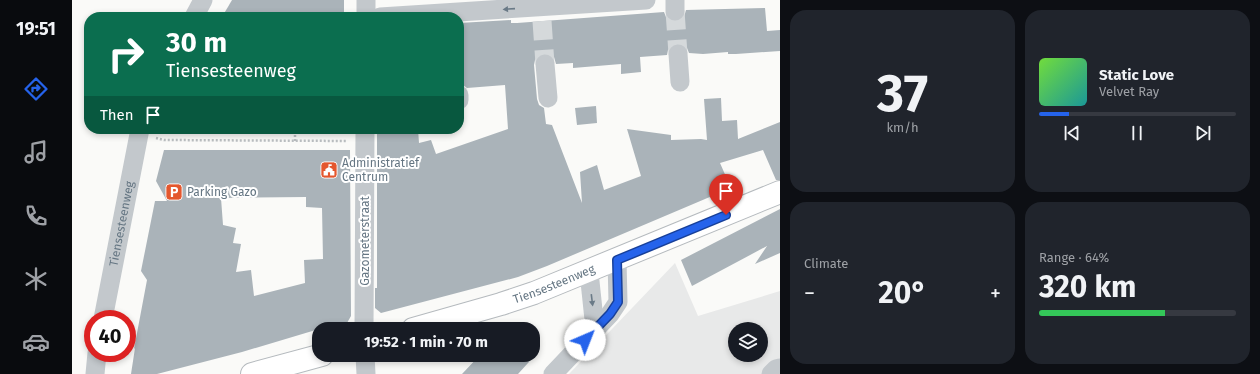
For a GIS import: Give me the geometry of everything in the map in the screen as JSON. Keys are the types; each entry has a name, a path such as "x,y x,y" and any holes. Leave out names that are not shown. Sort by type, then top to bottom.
{"main road":[{"name":"Tiensesteenweg","path":"438,322 534,293 780,192"},
{"path":"252,374 312,358"}],"street":[{"path":"197,12 203,0"},
{"path":"366,0 366,12"},
{"path":"464,15 542,14 646,0"},
{"path":"678,54 680,82"},
{"path":"545,64 548,98"},
{"name":"Tiensesteenweg","path":"105,310 139,134"},
{"name":"Gazometerstraat","path":"364,322 365,135"},
{"path":"553,374 610,314 618,302 617,260"},
{"path":"588,272 595,329"},
{"path":"95,374 96,362"},
{"path":"365,362 366,374"},
{"path":"771,374 780,368"}],"path":[{"path":"145,134 164,140 295,141 365,135"},
{"path":"295,134 295,141"}],"shaded area":[{"path":"675,263 698,316 780,291 780,374 569,374"}],"building":[{"path":"232,0 344,0 344,12 225,12"},
{"path":"765,8 767,31 780,30 780,51 736,54 728,54 728,52 703,54 689,53 687,48 678,43 672,45 668,50 667,55 640,57 641,72 621,74 621,64 573,68 573,63 556,64 554,57 544,53 538,55 535,60 534,65 537,99 539,105 544,108 546,124 552,125 582,203 580,172 597,165 604,190 641,176 627,129 671,135 671,140 707,140 704,99 721,98 722,121 737,120 738,139 780,122 780,180 776,180 763,150 720,163 731,188 547,266 518,277 381,313 375,308 375,288 377,288 377,134 418,134 419,143 431,140 436,154 508,129 505,85 467,88 464,86 464,23 511,20 511,23 517,23 664,12 669,20 675,22 680,21 684,17 686,10"},
{"path":"596,106 597,123 577,125 575,108"},
{"path":"164,150 350,150 351,316 348,322 312,322 312,331 242,352 157,374 131,374 133,362 136,362 136,338 147,280 141,271 155,201 167,201 156,181","holes":["306,197 306,207 322,208 323,259 304,260 305,283 254,296 251,270 236,272 241,244 233,243 236,228 223,225 221,198"]},
{"path":"780,209 780,253 755,264 767,246 692,286 681,260"},
{"path":"473,362 529,362 518,374 462,374"}],"tunnel":[{"path":"675,11 678,54"},
{"path":"542,21 545,64"}],"place":[{"name":"Administratief Centrum","path":"329,170"},
{"name":"Parking Gazo","path":"174,192"}],"route":[{"path":"585,340 610,314 618,302 617,260 726,215"}]}
